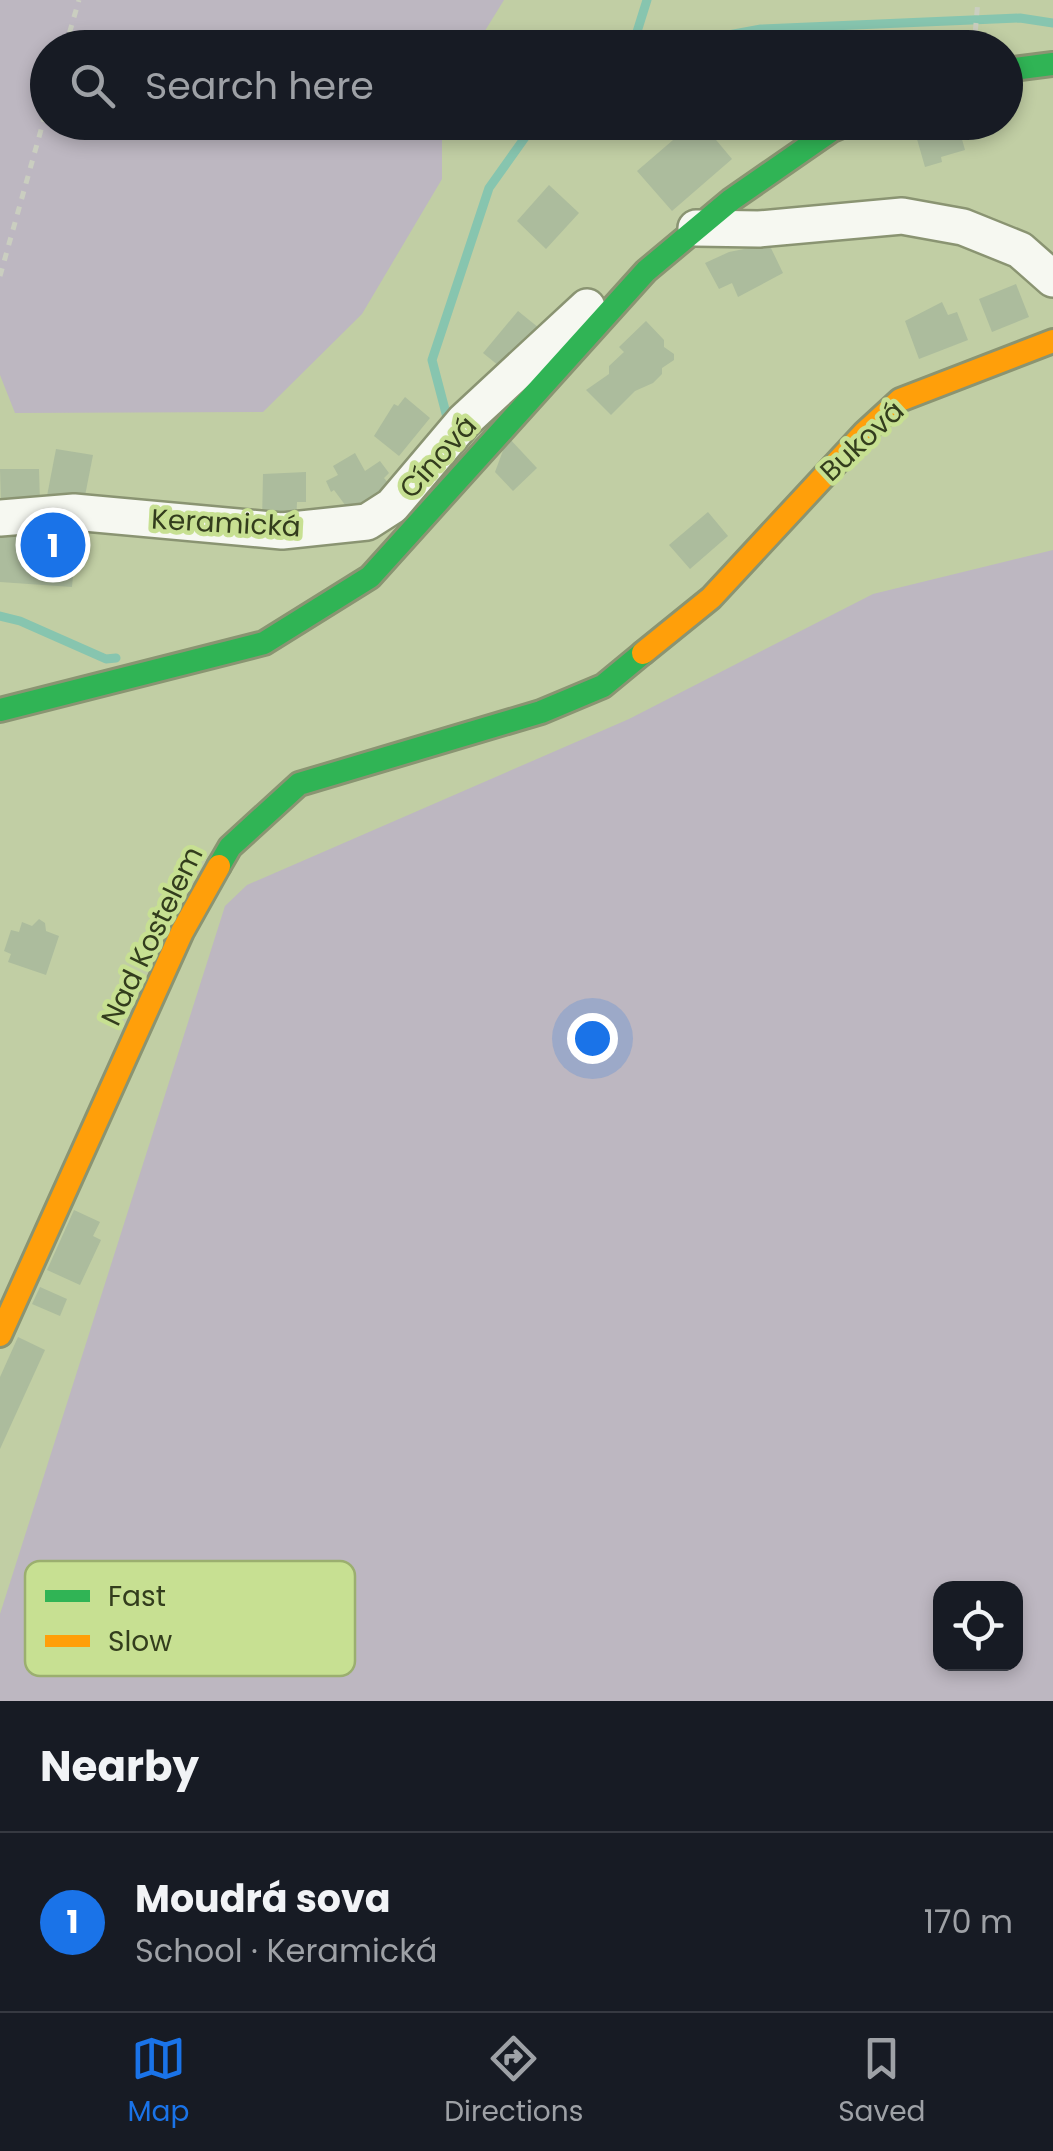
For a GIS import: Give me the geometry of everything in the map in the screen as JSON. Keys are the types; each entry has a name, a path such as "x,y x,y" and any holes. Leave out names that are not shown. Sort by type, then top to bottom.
{"street":[{"path":"1023,68 1053,64"},
{"name":"Cínová","path":"0,710 264,643 370,578 646,271 731,200 818,140"},
{"path":"696,228 759,229 902,216 963,227 1020,250 1053,279"},
{"name":"Keramická","path":"0,518 74,512 282,531 367,522 392,506 464,422 630,266 646,271"},
{"name":"Buková","path":"710,598 900,400 1053,341"},
{"name":"Nad Kostelem","path":"0,1335 182,932 230,847 299,784 541,712 603,686 710,598"}],"path":[{"path":"70,30 79,0"},
{"path":"975,30 978,0"},
{"path":"0,276 38,140"}],"shaded area":[{"path":"0,0 504,0 485,30 30,30 30,140 442,140 442,179 362,314 263,412 15,413 0,375"},
{"path":"1053,550 1053,1701 0,1701 0,1614 225,906 247,885 629,719 873,594"}],"building":[{"path":"673,140 716,140 732,159 672,211 637,171"},
{"path":"917,140 962,140 965,150 925,167"},
{"path":"549,185 579,213 546,249 517,221"},
{"path":"769,244 783,273 738,297 732,283 719,289 705,263 729,252"},
{"path":"1016,284 1029,317 992,332 979,299"},
{"path":"942,302 948,315 957,312 968,340 919,359 905,321"},
{"path":"518,311 544,332 509,374 483,353"},
{"path":"646,321 664,340 664,347 674,354 674,360 662,368 662,374 653,383 635,391 611,415 586,390 609,374 609,366 624,352 619,347"},
{"path":"405,397 430,418 399,456 374,436 394,404 398,406"},
{"path":"508,437 537,468 513,491 495,472"},
{"path":"56,449 93,455 84,501 47,496"},
{"path":"355,453 365,471 380,461 389,473 384,478 395,491 357,521 326,481 338,475 333,466"},
{"path":"0,469 39,469 40,503 1,504"},
{"path":"306,472 306,502 297,502 296,523 262,522 263,474"},
{"path":"708,512 728,536 690,569 669,545"},
{"path":"0,523 77,530 72,587 0,582"},
{"path":"39,919 45,923 46,931 59,936 46,975 8,962 11,954 4,951 11,930 19,932 22,922 32,926"},
{"path":"74,1210 100,1222 93,1236 101,1240 80,1285 47,1270"},
{"path":"40,1287 67,1299 60,1316 32,1304"},
{"path":"18,1337 45,1350 0,1449 0,1377"}],"waterway":[{"path":"638,30 647,0"},
{"path":"756,30 1020,18 1053,23"},
{"path":"448,421 432,360 489,188 523,140"},
{"path":"0,616 106,659 116,658"}],"traffic: fast":[{"path":"1023,68 1053,64"},
{"path":"0,710 264,643 370,577 646,271 731,200 818,140"},
{"path":"219,866 230,847 299,784 541,712 603,686 643,653"}],"traffic: slow":[{"path":"643,653 711,598 865,432 900,400 1053,341"},
{"path":"0,1335 182,932 219,866"}],"place":[{"name":"Moudrá sova","path":"53,545"}]}
